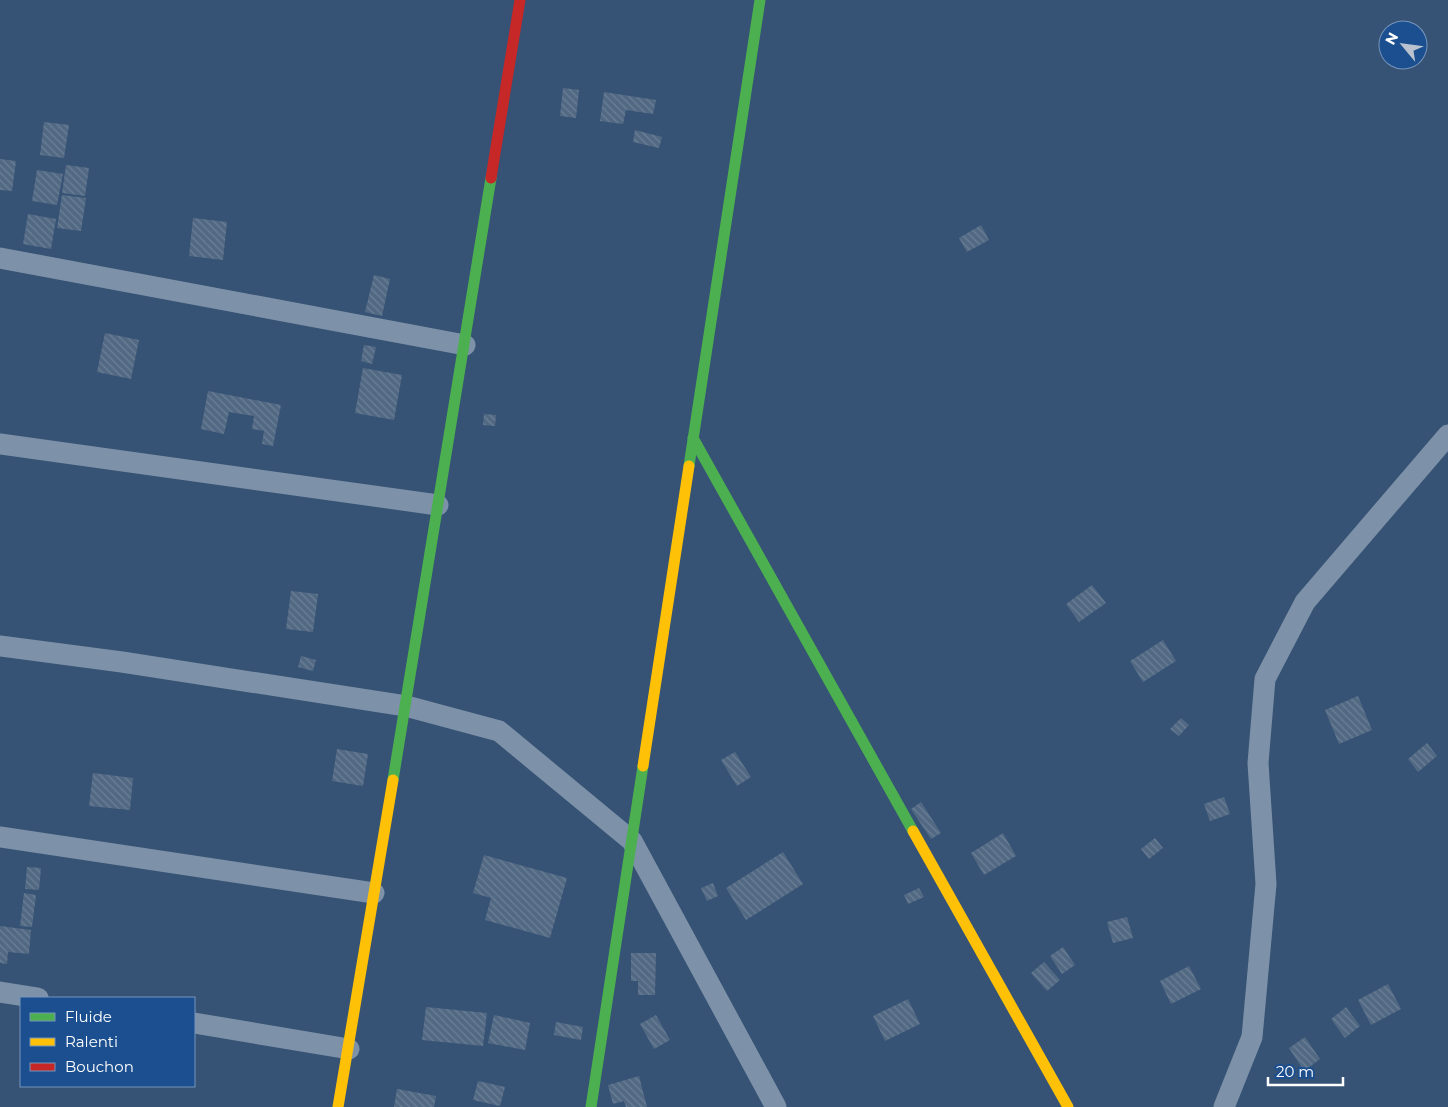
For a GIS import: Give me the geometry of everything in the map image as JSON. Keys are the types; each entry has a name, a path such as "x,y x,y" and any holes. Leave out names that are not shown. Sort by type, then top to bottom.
{"street":[{"path":"338,1107 406,706 520,0"},
{"path":"591,1107 760,0"},
{"path":"0,258 465,345"},
{"path":"1224,1107 1252,1036 1266,884 1258,763 1265,679 1305,602 1448,435"},
{"path":"693,438 1068,1107"},
{"path":"0,444 438,505"},
{"path":"0,646 122,662 406,706 499,731 632,841 776,1107"},
{"path":"0,837 374,893"},
{"path":"0,992 32,997"},
{"path":"195,1024 349,1049"}],"building":[{"path":"563,88 579,90 576,118 560,116"},
{"path":"604,92 656,100 653,114 626,110 623,124 600,121"},
{"path":"44,122 69,125 64,158 40,155"},
{"path":"635,130 662,137 659,148 633,142"},
{"path":"0,159 16,161 12,191 0,190"},
{"path":"66,165 89,168 85,196 62,193"},
{"path":"37,170 63,174 57,205 32,201"},
{"path":"62,195 86,198 81,231 57,228"},
{"path":"28,214 56,219 51,249 23,244"},
{"path":"193,218 227,222 223,260 189,256"},
{"path":"981,225 989,240 967,252 959,238"},
{"path":"374,275 390,279 382,316 365,312"},
{"path":"105,333 139,340 131,379 97,372"},
{"path":"364,345 376,347 372,364 361,361"},
{"path":"363,368 402,375 394,420 355,413"},
{"path":"208,391 281,405 273,446 262,444 264,431 252,429 254,416 229,412 224,434 201,429"},
{"path":"484,414 496,415 495,426 483,425"},
{"path":"1092,585 1106,603 1079,622 1066,604"},
{"path":"291,591 318,594 313,632 286,629"},
{"path":"1163,640 1176,661 1143,682 1130,661"},
{"path":"301,656 316,660 313,671 298,667"},
{"path":"1358,696 1372,730 1339,744 1325,710"},
{"path":"1181,718 1189,725 1179,736 1170,729"},
{"path":"1427,743 1437,756 1418,772 1408,759"},
{"path":"337,749 368,754 363,786 332,781"},
{"path":"735,752 751,777 737,786 721,760"},
{"path":"93,773 133,778 130,810 89,806"},
{"path":"1224,797 1230,814 1210,821 1204,804"},
{"path":"921,802 941,833 931,839 911,809"},
{"path":"1003,833 1016,856 984,875 971,853"},
{"path":"1155,838 1163,848 1149,859 1141,849"},
{"path":"783,852 803,884 746,920 726,888"},
{"path":"484,855 567,878 550,938 485,920 491,898 473,893"},
{"path":"27,867 41,868 39,890 25,889"},
{"path":"713,883 718,896 707,901 701,888"},
{"path":"919,888 924,897 908,904 904,895"},
{"path":"24,893 36,895 32,927 20,926"},
{"path":"1127,917 1133,938 1113,943 1107,922"},
{"path":"0,926 31,930 29,954 8,952 7,964 0,963"},
{"path":"1063,947 1075,965 1062,974 1050,956"},
{"path":"631,953 656,953 655,995 638,995 638,981 631,981"},
{"path":"1044,962 1060,980 1047,991 1031,973"},
{"path":"1189,966 1201,989 1171,1004 1160,981"},
{"path":"1388,984 1401,1009 1371,1025 1358,1000"},
{"path":"908,999 920,1024 885,1041 873,1016"},
{"path":"426,1007 487,1013 483,1046 422,1040"},
{"path":"1346,1007 1360,1026 1345,1038 1331,1019"},
{"path":"494,1015 530,1023 525,1050 488,1043"},
{"path":"656,1015 670,1040 654,1049 640,1024"},
{"path":"556,1022 583,1027 581,1040 554,1035"},
{"path":"1305,1037 1320,1059 1304,1071 1289,1048"},
{"path":"639,1076 647,1107 626,1107 624,1101 613,1104 608,1085"},
{"path":"478,1081 505,1087 500,1106 473,1100"},
{"path":"397,1089 436,1096 434,1107 394,1107"}],"traffic: fast":[{"path":"689,466 760,0"},
{"path":"393,780 491,178"},
{"path":"693,438 913,831"},
{"path":"591,1107 643,766"}],"traffic: slow":[{"path":"643,766 689,466"},
{"path":"338,1107 393,780"},
{"path":"913,831 1068,1107"}],"traffic: jam":[{"path":"491,178 520,0"}]}
